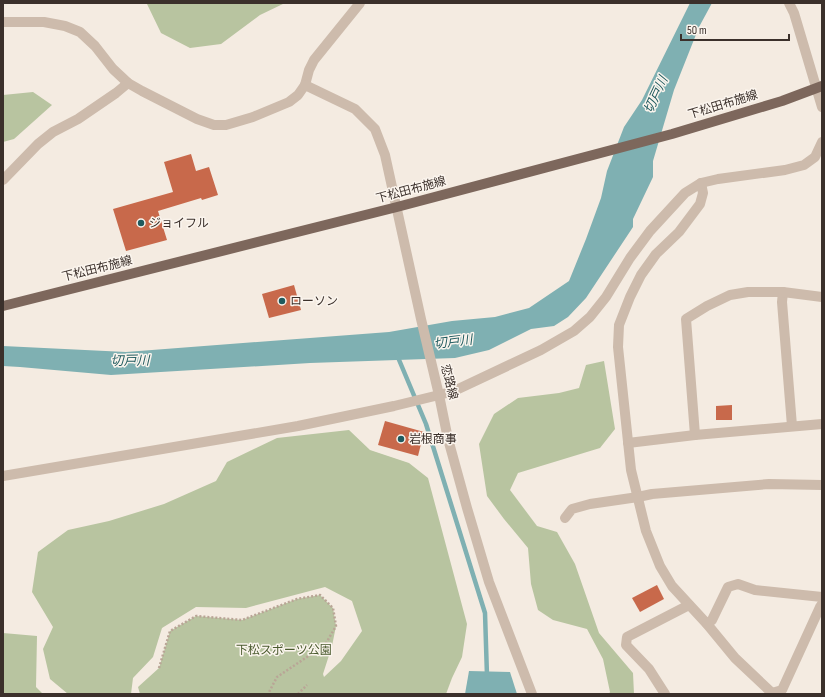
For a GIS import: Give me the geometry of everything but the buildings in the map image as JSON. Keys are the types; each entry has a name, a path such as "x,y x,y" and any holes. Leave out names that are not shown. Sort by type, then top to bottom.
{"main road":[{"name":"下松田布施線","path":"3,306 397,207 672,134 782,101 819,88"}],"street":[{"path":"3,22 44,22 65,26 80,32 95,46 113,69 128,83 142,92 197,119 214,125 226,126 253,117 289,102 298,95 305,85 309,70 314,60 360,3"},
{"path":"789,3 794,13 819,88 822,107"},
{"path":"3,180 38,144 53,132 78,119 128,83"},
{"name":"恋路線","path":"305,85 355,109 375,129 385,154 432,369 440,395 448,439 489,582 532,694"},
{"path":"3,476 298,426 394,406 454,391 542,350 574,331 590,317 606,297 630,258 650,231 685,193 702,182 785,170 804,165 815,157 822,142"},
{"path":"702,182 703,193 700,204 679,232 656,254 642,275 630,298 619,326 618,348 628,443 632,470 646,531 660,566 672,586 707,624 735,658 773,694 782,690 822,604"},
{"path":"695,435 686,319 707,306 730,295 748,292 782,292 822,297"},
{"path":"782,292 792,426"},
{"path":"628,443 695,435 822,424"},
{"path":"565,518 572,509 590,504 652,494 769,484 822,485"},
{"path":"707,624 712,620 728,587 738,584 755,590 822,596"},
{"path":"665,694 649,670 626,645 627,637 689,605"}],"path":[{"path":"159,668 170,631 196,616 242,620 297,598 320,595 333,608 336,626 325,644 277,677 268,694"},
{"path":"298,694 308,685"}],"green space":[{"path":"145,3 285,3 260,15 221,44 190,48 161,33 147,4"},
{"path":"33,92 52,105 14,139 3,142 3,95"},
{"path":"604,361 615,429 600,448 518,473 510,490 537,526 557,532 575,564 599,633 633,673 634,694 609,694 610,692 603,659 587,629 553,620 538,610 531,584 528,548 487,496 479,444 494,414 518,398 559,393 579,388 586,365"},
{"name":"下松スポーツ公園","path":"349,430 370,450 409,463 428,478 467,624 462,657 446,694 140,694 138,687 159,668 170,631 196,616 242,620 297,599 320,595 333,608 336,626 332,646 323,674 324,677 341,661 362,631 352,601 325,587 246,608 196,607 162,628 153,657 133,678 131,694 68,694 50,679 43,649 53,627 32,592 38,552 68,530 109,521 164,504 216,481 227,462 277,438"},
{"path":"3,633 37,636 36,687 43,694 3,694"}],"water":[{"name":"切戸川","path":"690,3 712,3 699,27 674,90 653,161 653,177 633,219 633,227 586,298 568,317 554,326 531,329 489,350 455,358 310,363 111,375 3,366 3,346 126,352 389,332 452,321 495,317 529,308 569,281 601,198 607,171 624,127 642,100"},
{"path":"469,671 510,672 517,694 465,694"}],"waterway":[{"path":"397,355 426,424 485,613 487,676"}],"place":[{"name":"ジョイフル","path":"141,223"},
{"name":"ローソン","path":"282,301"},
{"name":"岩根商事","path":"401,439"}]}
